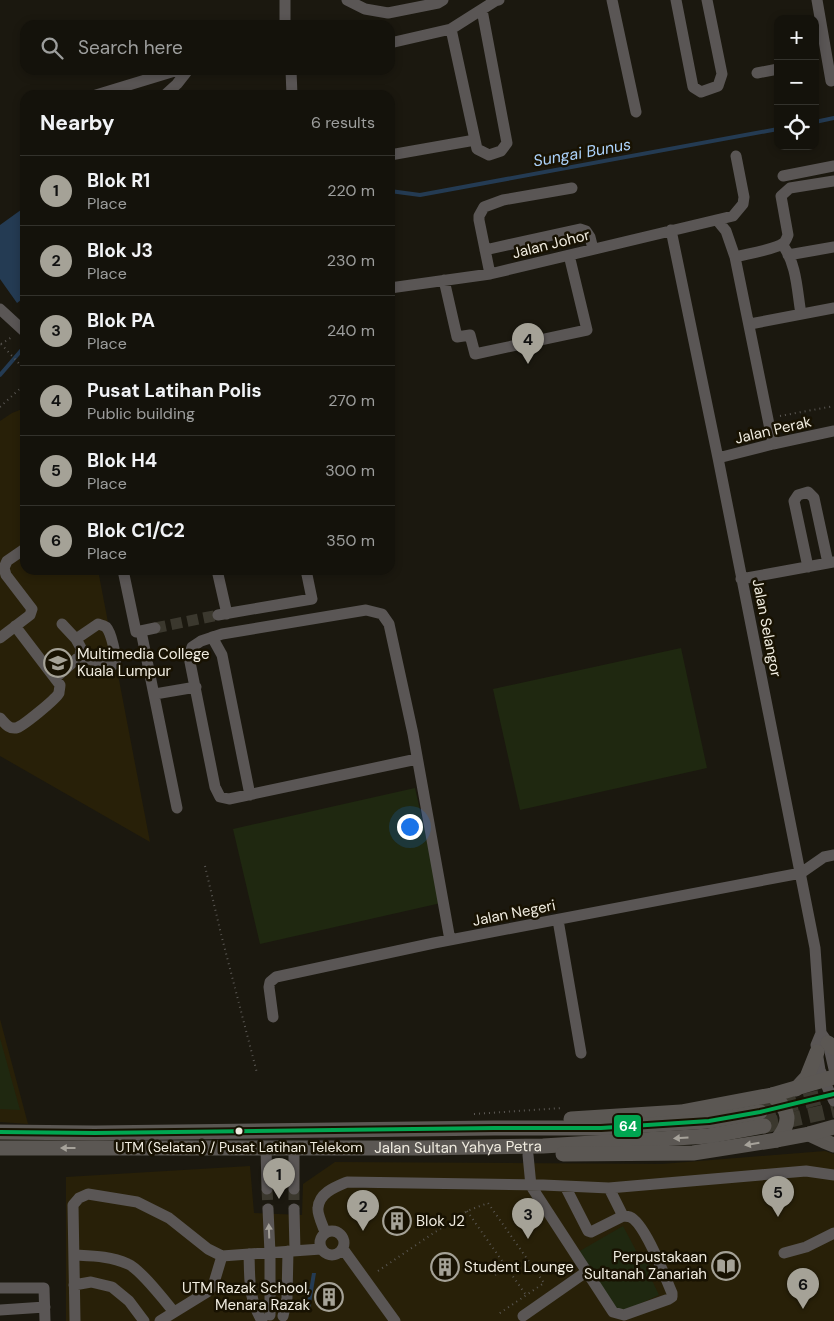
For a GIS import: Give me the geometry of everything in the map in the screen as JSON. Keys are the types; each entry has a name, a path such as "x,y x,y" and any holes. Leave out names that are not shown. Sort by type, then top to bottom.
{"main road":[{"path":"796,1088 807,1077 825,1044"},
{"path":"494,1128 527,1120 681,1112 772,1095 829,1079"},
{"path":"772,1095 784,1106 787,1117 785,1131 777,1140"},
{"name":"Jalan Sultan Yahya Petra","path":"0,1132 601,1128 762,1119 709,1136 543,1146 419,1148 0,1148"},
{"path":"485,1146 519,1155 693,1153 777,1140 834,1127"},
{"path":"809,1134 834,1145"}],"street":[{"path":"285,0 285,20"},
{"path":"347,0 365,9 388,13 440,1"},
{"path":"395,42 452,30 499,0"},
{"path":"612,0 636,112"},
{"path":"676,0 693,87 701,92 718,86 722,74 707,0"},
{"path":"817,0 831,81 834,80"},
{"path":"452,30 477,149 490,155 501,151 507,143 482,10"},
{"path":"819,60 827,59"},
{"path":"757,73 774,70"},
{"path":"112,90 162,75"},
{"path":"170,90 184,75"},
{"path":"291,75 292,90"},
{"path":"395,154 475,140"},
{"name":"Jalan Johor","path":"395,287 490,274 733,216 743,204 744,197 736,156"},
{"path":"783,176 834,166"},
{"path":"735,257 774,248 786,241 788,235 781,196 790,188 834,180"},
{"path":"490,274 478,220 484,208 502,200 572,188"},
{"path":"717,220 726,231 735,257 773,444"},
{"path":"485,250 580,229 586,231 594,249"},
{"name":"Jalan Selangor","path":"670,230 718,458 801,873 815,948 825,1044 834,1069"},
{"path":"782,244 793,265 801,314"},
{"path":"788,255 834,247"},
{"path":"444,280 457,337 470,335 474,354 587,330 569,255"},
{"path":"750,324 834,308"},
{"path":"0,309 20,327"},
{"name":"Jalan Perak","path":"718,458 834,431"},
{"path":"742,579 831,562 814,498 808,492 798,495 794,502 808,566"},
{"path":"0,638 30,615 32,609 6,575 4,568 7,561 20,552"},
{"path":"124,575 155,694 177,808"},
{"path":"218,575 222,615 312,599 307,575"},
{"path":"417,759 250,795 229,799 220,797 215,787 189,657 192,647 201,641 222,634 366,610 382,614 389,624 413,734 450,940"},
{"path":"55,678 80,656 81,648 76,639 62,624"},
{"path":"76,639 98,624 103,625 108,629 117,658 115,664 110,666 80,656"},
{"path":"0,718 8,727 22,726 59,692 60,685 15,626"},
{"path":"139,632 155,628"},
{"path":"212,637 222,655 250,795"},
{"path":"155,694 196,686"},
{"path":"801,873 824,857 834,855"},
{"name":"Jalan Negeri","path":"273,1017 269,988 270,982 276,977 450,940 801,873"},
{"path":"558,920 581,1053"},
{"name":"Jalan Selangor","path":"825,1044 820,1070 829,1079 834,1101"},
{"path":"39,1133 39,1148"},
{"path":"266,1147 267,1189"},
{"path":"294,1147 294,1189"},
{"path":"528,1155 530,1186 614,1312 624,1315 672,1297 652,1246 639,1224 631,1217 623,1216 595,1232 588,1231 565,1186"},
{"path":"325,1232 318,1209 321,1198 330,1189 347,1182 609,1188 806,1170 834,1176"},
{"path":"609,1188 623,1216"},
{"path":"75,1321 74,1205 78,1198 88,1194 137,1202 169,1218 208,1249 222,1256 321,1249"},
{"path":"265,1319 270,1253 268,1209"},
{"path":"265,1319 274,1314 286,1318 294,1209"},
{"path":"343,1249 334,1255 326,1254 319,1245 320,1238 325,1232 333,1231 340,1234 344,1241 343,1249 395,1321"},
{"path":"784,1253 806,1247 834,1233"},
{"path":"249,1254 251,1296 255,1309 265,1319"},
{"path":"74,1255 104,1256 130,1264 174,1312"},
{"path":"160,1321 207,1292 213,1286 222,1256"},
{"path":"523,1316 586,1272"},
{"path":"74,1285 91,1282 112,1287 129,1301 144,1321"},
{"path":"0,1288 44,1288 46,1321"},
{"path":"0,1310 45,1307"}],"path":[{"path":"20,333 0,344 20,365"},
{"path":"0,407 20,389"},
{"path":"768,419 834,406"},
{"path":"205,866 257,1073"},
{"path":"466,1114 561,1108"},
{"path":"378,1271 467,1212 488,1203 544,1283 497,1315"},
{"path":"467,1212 526,1295"},
{"path":"495,1275 506,1267"}],"shaded area":[{"name":"Multimedia College Kuala Lumpur","path":"20,410 20,575 99,575 150,842 0,756 0,421"},
{"path":"0,1019 28,1124 0,1122"},
{"path":"825,1151 834,1154 834,1321 66,1321 66,1177 250,1166 254,1213 302,1215 303,1184 335,1162 662,1164"}],"green space":[{"path":"681,648 707,768 520,810 493,689"},
{"path":"415,788 441,903 260,944 233,829"},
{"path":"0,1038 20,1110 0,1109"},
{"path":"623,1226 640,1258 645,1256 652,1270 648,1272 659,1295 624,1311 613,1308 578,1252"}],"water":[{"path":"20,211 20,301 17,303 0,279 0,225"},
{"path":"312,1273 316,1273 310,1309 306,1309"}],"waterway":[{"name":"Sungai Bunus","path":"819,121 834,118"},
{"name":"Sungai Bunus","path":"395,192 420,195 774,130"},
{"name":"Sungai Bunus","path":"0,375 20,352"}],"tunnel":[{"path":"155,628 218,615"},
{"path":"760,1112 834,1094"},
{"path":"764,1126 834,1110"},
{"path":"267,1189 268,1209"},
{"path":"294,1189 294,1209"}],"transit line":[{"name":"64","path":"0,1132 95,1133 601,1128 709,1121 760,1112 834,1094"}],"place":[{"name":"Pusat Latihan Polis","path":"528,364"},
{"name":"Multimedia College Kuala Lumpur","path":"58,663"},
{"name":"UTM (Selatan) / Pusat Latihan Telekom","path":"239,1131"},
{"name":"Blok R1","path":"279,1199"},
{"name":"Blok H4","path":"778,1217"},
{"name":"Blok J2","path":"397,1221"},
{"name":"Blok J3","path":"363,1231"},
{"name":"Blok PA","path":"528,1239"},
{"name":"Perpustakaan Sultanah Zanariah","path":"726,1266"},
{"name":"Student Lounge","path":"445,1267"},
{"name":"UTM Razak School, Menara Razak","path":"329,1297"},
{"name":"Blok C1/C2","path":"803,1309"}]}
